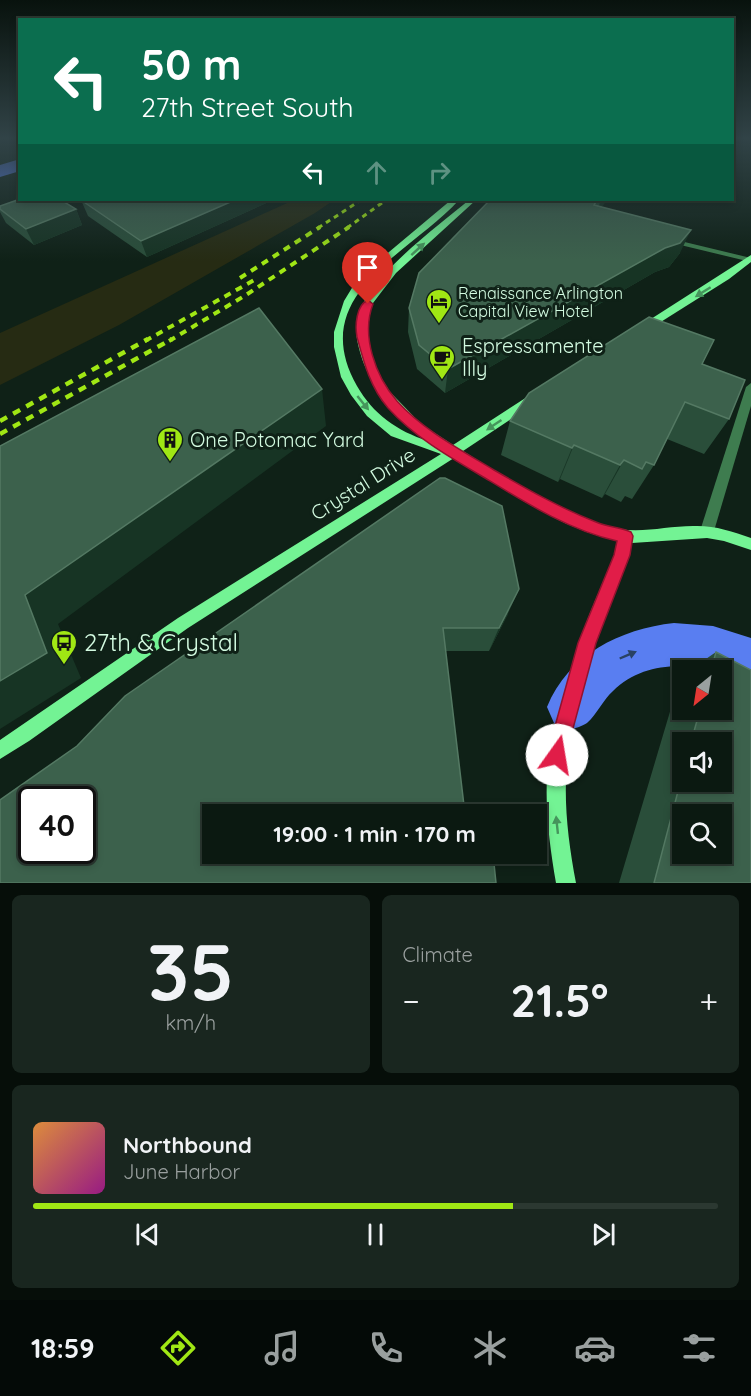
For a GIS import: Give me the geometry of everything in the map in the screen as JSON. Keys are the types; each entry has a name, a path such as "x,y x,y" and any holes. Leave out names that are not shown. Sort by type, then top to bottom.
{"highway":[{"path":"570,707 600,672 615,661 634,652 656,646 696,645 719,649 751,660"}],"street":[{"path":"453,453 411,440 388,429 371,413 358,397 346,375 339,350 338,336 344,309 364,278 454,201"},
{"path":"472,201 374,292 362,318 364,344 372,373 381,388 407,418 453,453 573,520 609,534 626,536 707,531 751,544"},
{"path":"660,237 750,259"},
{"path":"639,332 726,277 750,259"},
{"path":"707,531 751,387"},
{"name":"Crystal Drive","path":"0,750 180,625 394,488 453,453 541,393"},
{"path":"566,883 558,841 554,785 557,755 587,643 622,555 626,536"}],"green space":[{"path":"292,201 333,201 119,325 0,385 0,333"}],"building":[{"path":"18,200 63,201 76,209 26,229 0,209 0,206"},
{"path":"82,201 233,201 141,241"},
{"path":"489,201 596,201 594,205 691,230 680,243 665,248 448,369 419,345 409,308 419,273"},
{"path":"259,308 322,389 25,595 47,653 0,681 0,446"},
{"path":"649,317 714,340 702,364 745,380 729,419 685,402 654,465 646,462 642,469 624,460 620,465 574,445 572,448 510,421 529,393"},
{"path":"440,478 445,478 502,506 519,589 499,628 443,628 464,804 202,804 202,864 494,864 496,883 0,883 0,800 18,787 18,864 96,864 96,786 20,786 77,746 125,696"},
{"path":"716,652 732,660 714,660"},
{"path":"732,660 751,670 751,883 654,883 672,814 672,864 732,864 732,804 675,804 678,792 732,792 732,732 694,732 697,720 732,720"}],"railway":[{"path":"318,228 359,201"},
{"path":"347,228 385,201"},
{"path":"240,278 320,227"},
{"path":"169,341 246,295 349,227"},
{"path":"145,341 258,278"},
{"path":"0,421 148,339"},
{"path":"0,434 172,339"}],"place":[{"name":"Renaissance Arlington Capital View Hotel","path":"439,325"},
{"name":"Espressamente Illy","path":"442,381"},
{"name":"One Potomac Yard","path":"170,463"},
{"name":"27th & Crystal","path":"64,666"}],"route":[{"path":"368,304 362,318 362,331 372,373 392,403 407,418 453,453 532,499 595,529 626,536 622,555 587,643 557,755"}]}
